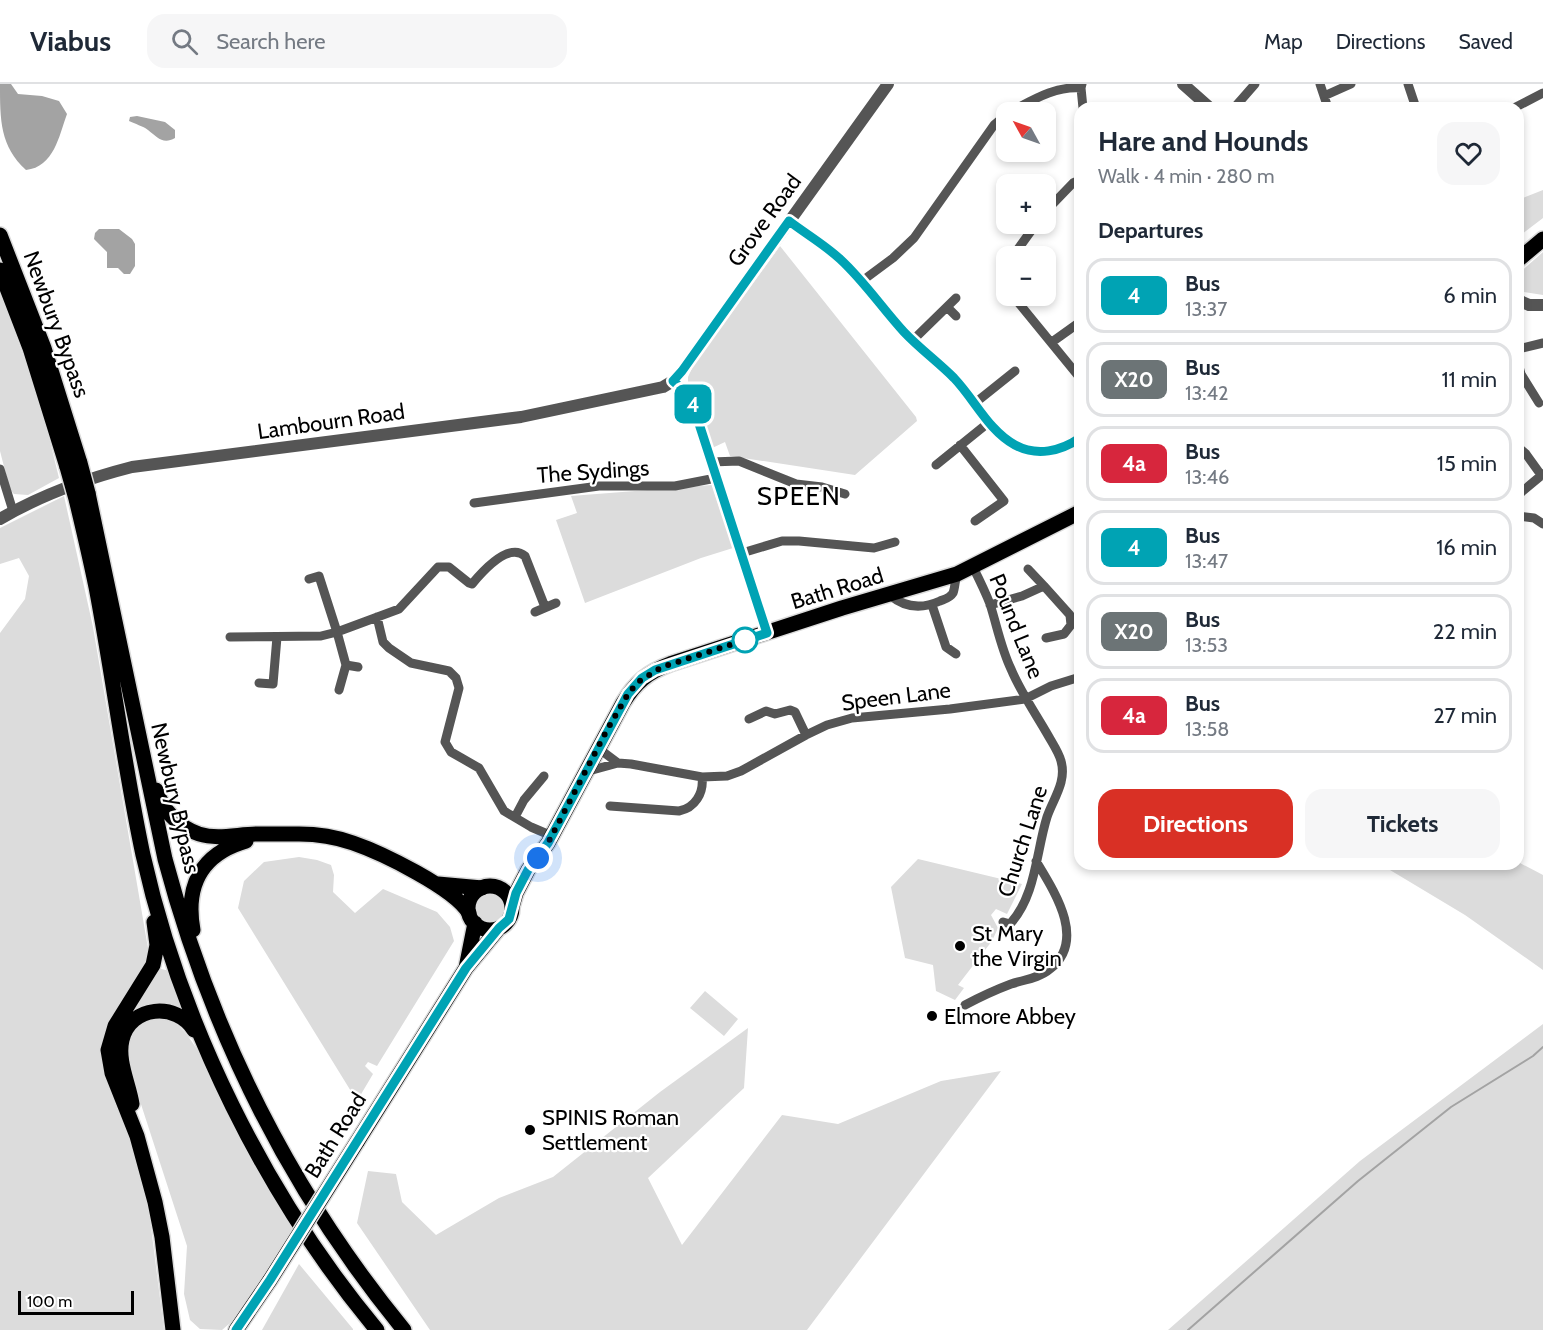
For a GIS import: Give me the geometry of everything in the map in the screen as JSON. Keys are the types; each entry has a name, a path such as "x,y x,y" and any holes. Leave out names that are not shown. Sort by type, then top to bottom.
{"main road":[{"name":"Newbury Bypass","path":"0,235 47,355 82,496 112,599 156,820 179,910 212,1006 249,1091 290,1166 339,1245 404,1330"},
{"path":"1524,255 1543,239"},
{"name":"Newbury Bypass","path":"0,270 74,465"},
{"name":"Newbury Bypass","path":"82,496 126,769 144,857 176,969 216,1070 256,1150 322,1257 377,1330"},
{"name":"Bath Road","path":"512,907 516,893 528,870 552,836 628,694 649,674 670,664 957,574 1074,515"},
{"path":"141,746 159,798 165,809 182,826 206,836 303,834 352,843 435,884 454,897 472,918 487,929 499,928 509,919 512,907 510,899 504,891 497,887 435,884"},
{"path":"212,1006 193,928 190,903 194,885 201,871 219,852 233,844 269,835"},
{"path":"137,1136 112,1073 108,1050 115,1026 151,971 156,952 157,937 147,892 144,857"},
{"name":"Bath Road","path":"485,887 506,881 528,870"},
{"path":"472,918 471,898 485,887"},
{"name":"Bath Road","path":"466,968 472,918"},
{"name":"Bath Road","path":"239,1329 466,968 499,928"},
{"path":"175,1328 155,1202 137,1136 121,1049 125,1033 135,1020 156,1011 164,1010 181,1016 193,1028 216,1070"}],"street":[{"name":"Grove Road","path":"673,381 888,84"},
{"path":"1040,84 1044,95"},
{"path":"1183,84 1203,102"},
{"path":"1239,102 1255,84"},
{"path":"1320,84 1325,100 1351,84"},
{"path":"1408,84 1414,102"},
{"path":"1031,102 1044,95 1082,86 1083,102"},
{"path":"1524,103 1543,93"},
{"path":"862,281 926,230 996,123"},
{"path":"1056,201 1074,183"},
{"path":"789,221 830,251 862,281 912,340 954,378 988,423 1002,436 1016,446 1034,452 1059,450 1074,442"},
{"path":"912,340 956,298"},
{"path":"1524,303 1543,305"},
{"path":"1021,306 1074,370"},
{"path":"947,308 956,316"},
{"path":"1052,342 1074,326"},
{"path":"1524,348 1543,343"},
{"path":"975,403 1016,370"},
{"path":"1524,379 1539,403"},
{"path":"673,381 691,399 767,633"},
{"name":"Lambourn Road","path":"0,519 65,488 103,474 132,468 521,417 656,390 673,381"},
{"path":"936,465 988,423"},
{"path":"960,446 1004,501 975,521"},
{"path":"1524,452 1542,474 1524,490"},
{"path":"711,462 739,461 796,484 822,487 845,494"},
{"path":"0,469 13,511"},
{"name":"The Sydings","path":"474,503 599,486 675,486 716,478"},
{"path":"1524,517 1534,518 1543,524"},
{"path":"742,553 782,542 799,541 876,552 895,542"},
{"path":"230,637 321,636 337,632 399,609 438,567 449,567 472,584 488,565 514,552 520,552 525,556 546,607"},
{"name":"Pound Lane","path":"973,567 990,605 1010,668 1026,699"},
{"path":"1028,570 1074,618"},
{"path":"309,579 323,574 345,664 339,690"},
{"path":"890,595 897,601 916,607 932,605 949,597 954,591 957,574"},
{"path":"990,605 1022,596 1044,586"},
{"path":"536,612 556,603"},
{"path":"932,605 946,647 956,654"},
{"path":"1046,638 1064,634 1071,625 1070,615"},
{"path":"377,617 383,642 389,648 411,663 449,671 456,678 459,688 446,742 451,752 479,768 504,811 552,836"},
{"path":"259,683 278,685 277,637"},
{"path":"345,664 358,667"},
{"name":"Speen Lane","path":"585,772 618,764 631,764 702,777 727,776 741,771 827,725 852,718 1026,699 1051,686 1074,679"},
{"name":"Church Lane","path":"1004,922 1010,924 1025,900 1047,816 1062,783 1061,761 1026,699"},
{"path":"749,719 766,711 774,714 790,710 795,712 806,735"},
{"path":"598,748 618,764"},
{"path":"515,817 524,800 544,776"},
{"path":"610,806 690,812 703,785 702,777"},
{"path":"965,1005 984,994 1050,970 1061,956 1068,939 1066,921 1036,861"}],"shaded area":[{"path":"0,84 11,84 18,94 42,96 59,101 67,114 54,149 43,163 35,168 26,170 17,161 6,142 1,121"},
{"path":"137,116 165,122 175,130 175,138 167,141 160,139 129,121 130,117"},
{"path":"1543,190 1543,218 1524,232 1524,198"},
{"path":"99,229 119,229 132,239 135,244 135,266 130,274 124,274 118,268 107,268 107,252 94,239"},
{"path":"780,246 916,417 917,421 855,475 730,456 725,442 710,449 688,383 693,366"},
{"path":"1543,252 1543,295 1524,292 1524,269"},
{"path":"0,291 41,405 59,478 28,495 14,494 10,490 0,451"},
{"path":"712,485 733,548 585,603 556,520 577,513 571,496"},
{"path":"64,496 93,627 150,960 102,1041 104,1070 126,1127 149,1211 164,1330 0,1330 0,633 25,599 29,576 19,558 0,564 0,528"},
{"path":"299,857 331,865 334,875 333,892 355,913 383,889 437,912 450,927 454,941 377,1066 368,1062 365,1066 373,1074 357,1101 238,908 244,881 264,862"},
{"path":"918,859 1022,884 1007,914 996,909 991,915 998,928 992,941 958,985 964,988 955,1000 936,991 933,965 905,958 891,887"},
{"path":"1524,865 1543,875 1543,970 1465,915 1390,870 1524,870"},
{"path":"489,893 495,894 503,902 503,914 495,922 489,923 483,922 475,914 474,908 475,902 483,894"},
{"path":"157,968 170,971 182,1011 174,1008 116,1034"},
{"path":"705,991 738,1019 724,1036 690,1008"},
{"path":"168,1017 179,1026 198,1051 234,1123 294,1228 236,1318 222,1330 200,1329 190,1320 184,1294 187,1246 126,1058 127,1039 140,1020"},
{"path":"1543,1024 1543,1330 1168,1330 1360,1161"},
{"path":"748,1028 744,1088 648,1178 682,1245 782,1115 838,1124 941,1081 1001,1071 807,1330 430,1330 357,1223 368,1171 396,1174 402,1202 436,1235 499,1198 553,1177 660,1092"},
{"path":"299,1264 353,1329 353,1330 262,1330"}],"waterway":[{"path":"1188,1330 1358,1181 1451,1107 1533,1056 1543,1047"}],"bus line":[{"name":"4","path":"236,1330 270,1280 466,968 509,919 516,893 528,870 548,843 628,694 642,678 655,670 767,633 691,399 673,381 789,221 840,259 862,281 902,330 954,378 994,430 1016,446 1034,452 1059,450 1074,442"}],"place":[{"name":"St Mary the Virgin","path":"960,946"},
{"name":"Elmore Abbey","path":"932,1016"},
{"name":"SPINIS Roman Settlement","path":"530,1130"}],"district":[{"name":"SPEEN","path":"799,496"}],"route":[{"path":"538,858 607,730 628,694 638,682 662,667 745,640"}]}
